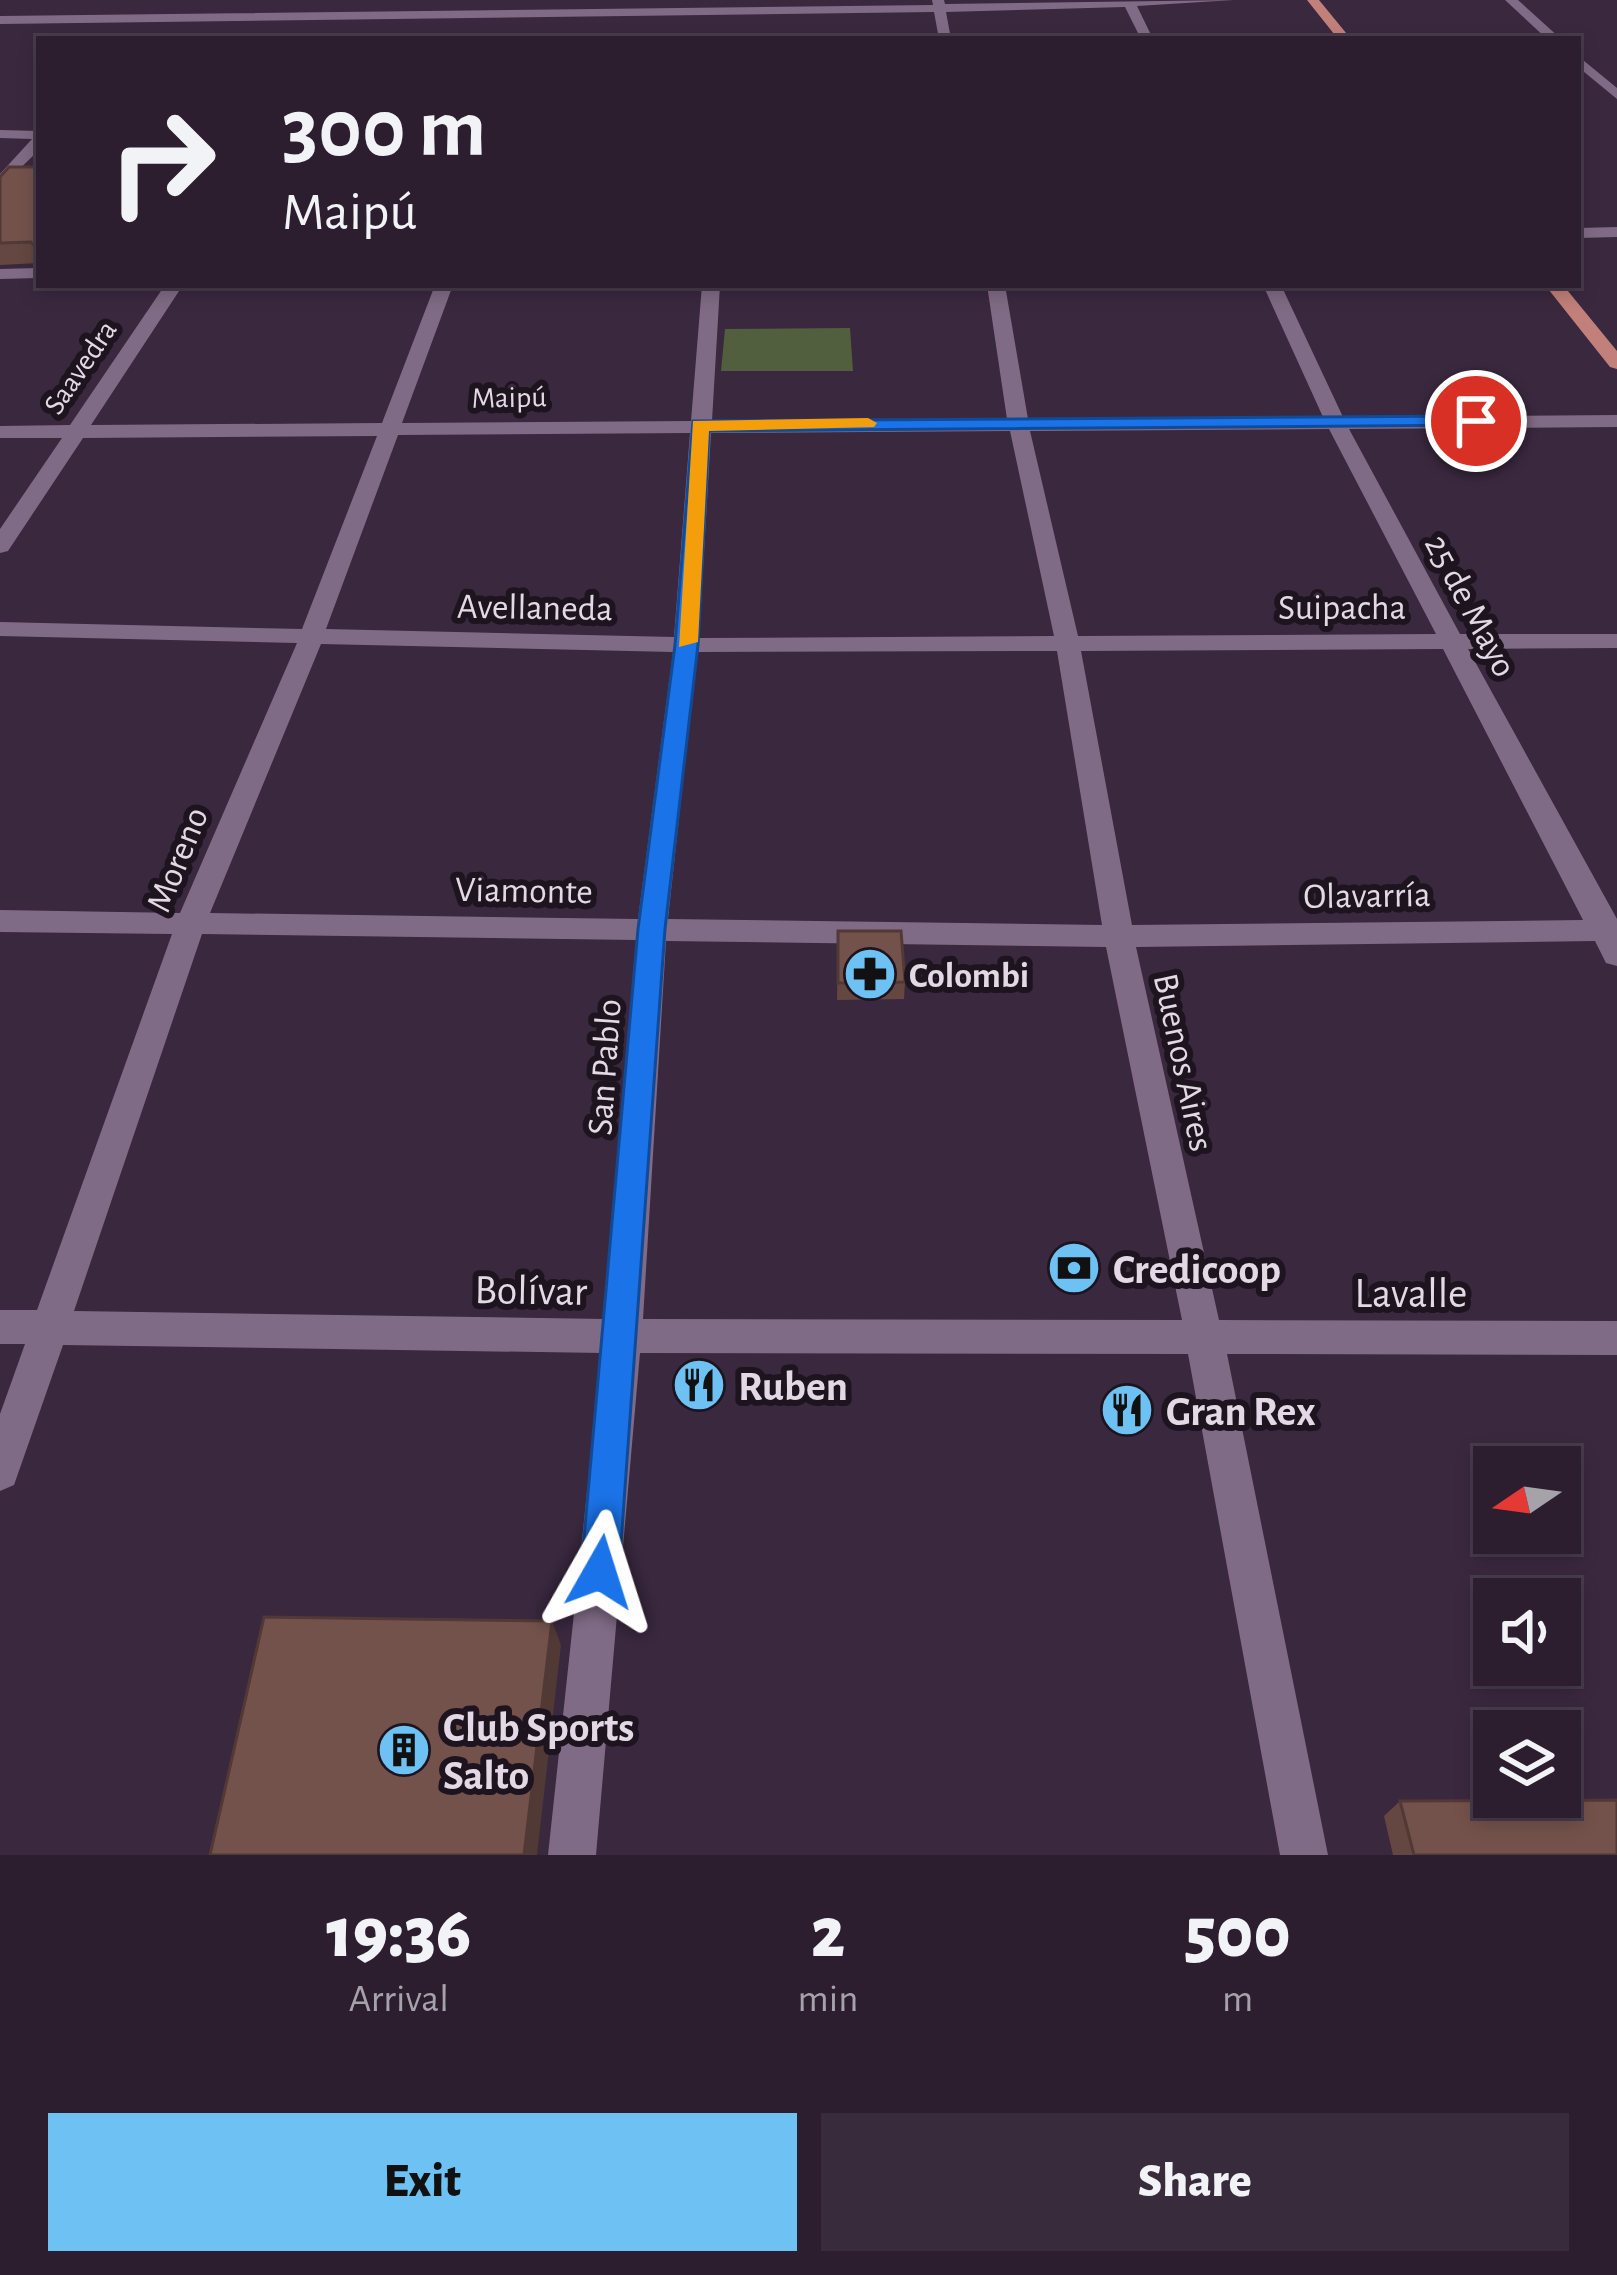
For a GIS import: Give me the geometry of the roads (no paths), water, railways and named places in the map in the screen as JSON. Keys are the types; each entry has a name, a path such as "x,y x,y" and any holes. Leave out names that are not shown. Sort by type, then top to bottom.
{"main road":[{"path":"1312,0 1342,36"},
{"path":"1556,288 1617,363"}],"street":[{"path":"141,36 176,0"},
{"path":"343,36 368,0"},
{"path":"547,22 556,0"},
{"path":"2,22 356,18 547,22 939,4 1228,0"},
{"path":"1511,0 1552,36"},
{"path":"1129,1 1146,36"},
{"path":"939,4 944,36"},
{"path":"1581,63 1615,92"},
{"path":"1581,92 1615,92"},
{"path":"0,134 36,138"},
{"path":"0,183 36,142"},
{"path":"0,160 22,159"},
{"path":"1581,233 1617,232"},
{"path":"0,274 36,273"},
{"name":"Saavedra","path":"0,546 172,288"},
{"name":"Moreno","path":"0,1471 191,923 311,638 443,288"},
{"name":"San Pablo","path":"572,1855 623,1336 652,929 686,645 711,288"},
{"name":"Buenos Aires","path":"996,288 1018,422 1068,644 1118,937 1204,1336 1304,1855"},
{"name":"25 de Mayo","path":"1273,288 1335,422 1613,938"},
{"name":"Maipú","path":"0,432 1617,421"},
{"name":"Avellaneda","path":"0,628 686,645 1068,644"},
{"name":"Suipacha","path":"1068,644 1617,641"},
{"name":"Viamonte","path":"0,921 1118,937"},
{"name":"Olavarría","path":"1118,937 1613,938"},
{"name":"Bolívar","path":"0,1328 623,1336 1204,1336"},
{"name":"Lavalle","path":"1204,1336 1617,1337"}],"place":[{"name":"Colombi","path":"870,974"},
{"name":"Credicoop","path":"1074,1268"},
{"name":"Ruben","path":"699,1385"},
{"name":"Gran Rex","path":"1127,1410"},
{"name":"Club Sports Salto","path":"404,1750"}]}
